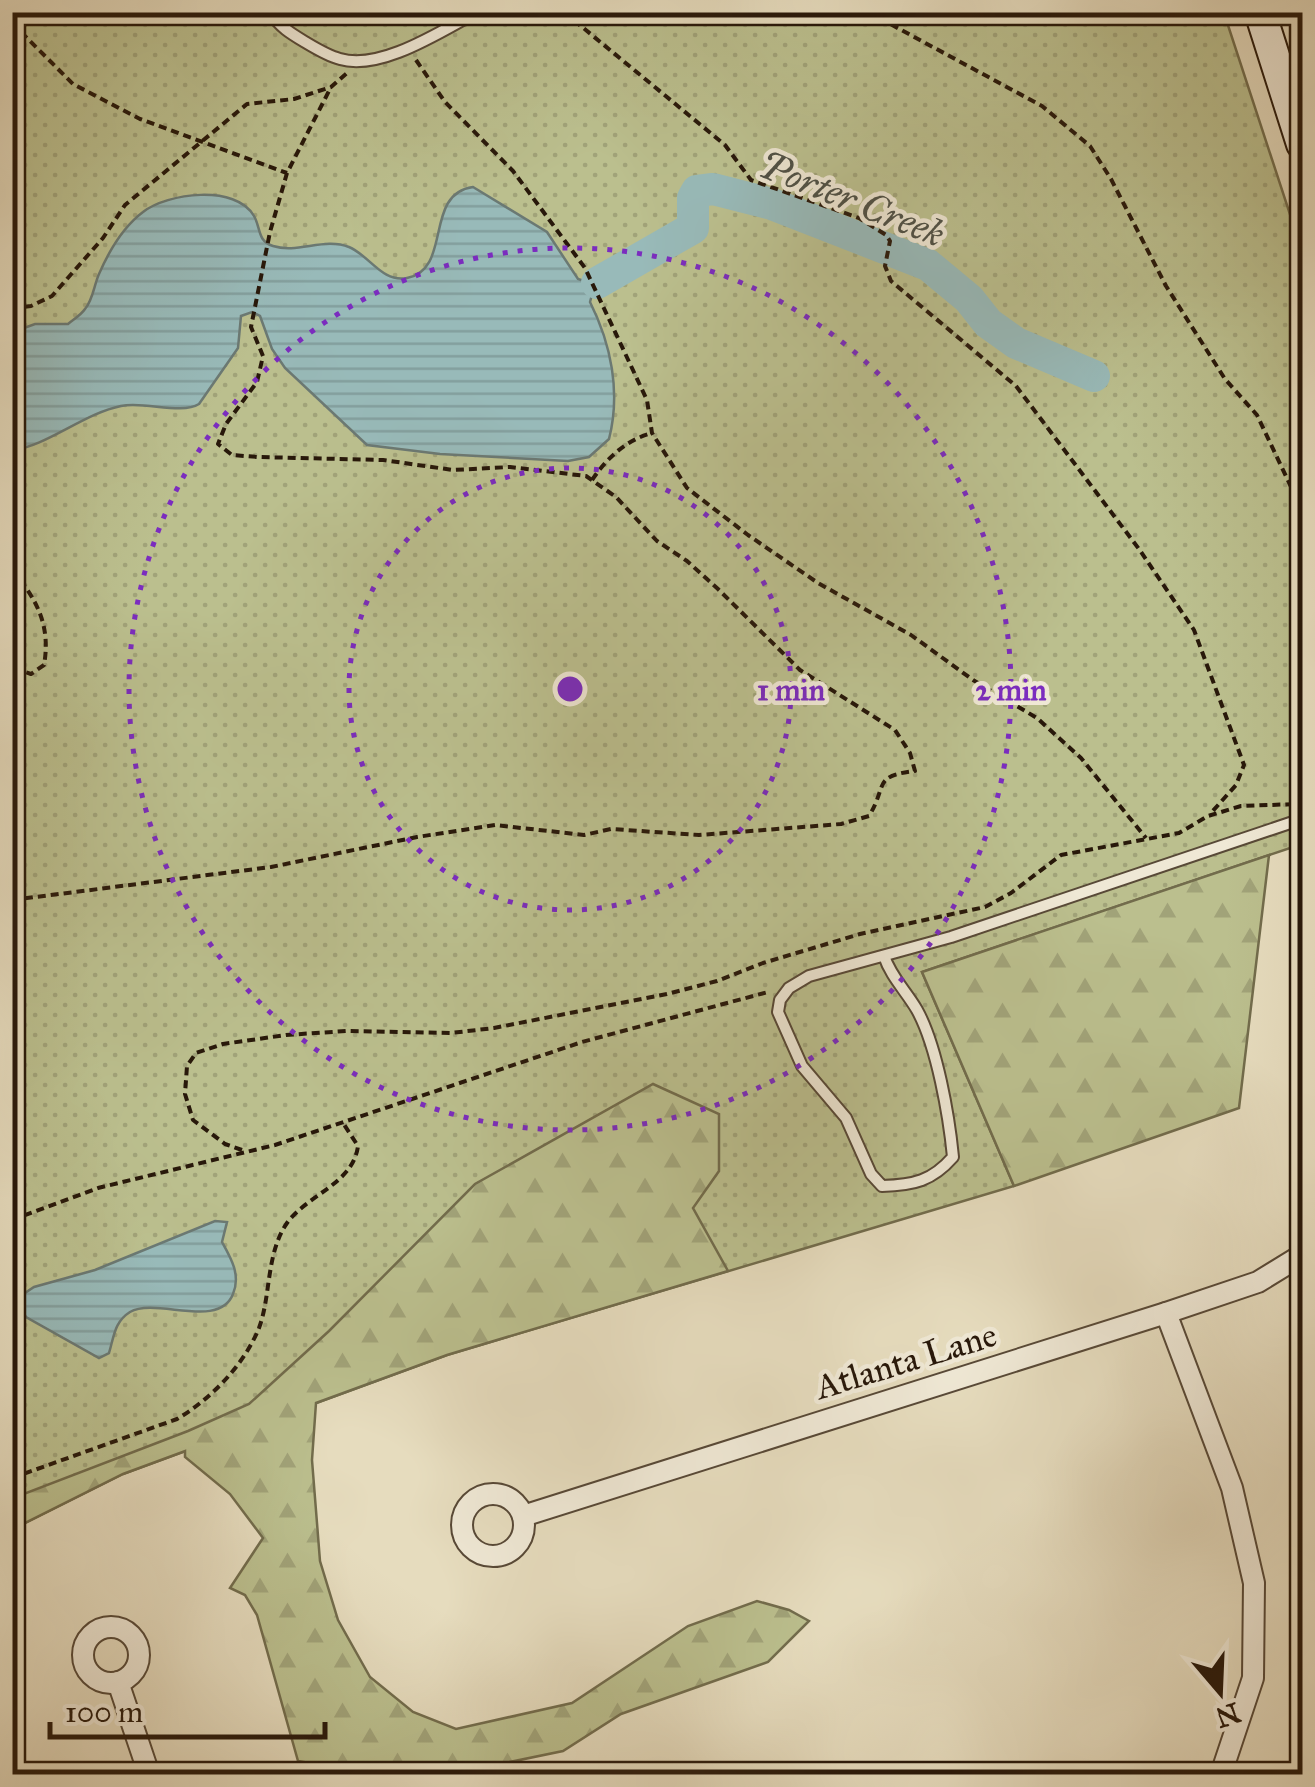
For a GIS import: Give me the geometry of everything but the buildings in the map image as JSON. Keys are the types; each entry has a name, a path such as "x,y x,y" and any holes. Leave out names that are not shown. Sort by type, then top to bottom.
{"street":[{"path":"1260,12 1302,144"},
{"name":"Atlanta Lane","path":"523,1516 1166,1314 1258,1282 1302,1255"},
{"path":"1166,1314 1232,1488 1254,1583 1254,1678 1221,1774"},
{"path":"118,1682 149,1774"}],"lane":[{"path":"270,12 280,28 340,60 361,62 408,48 477,12"},
{"path":"884,956 890,972 917,1010 927,1035 950,1124 953,1157 937,1176 882,1186 870,1174 846,1118 802,1066 778,1012 780,1000 790,988 810,976 884,956 951,938 1302,819"}],"path":[{"path":"564,12 725,145 750,180 859,218 886,235 890,241 884,256 892,281 1016,386 1184,613 1198,643 1244,765 1236,785 1208,816"},
{"path":"868,12 1042,106 1090,146 1166,286 1224,379 1257,415 1302,510"},
{"path":"12,23 73,84 140,119 287,174"},
{"path":"408,48 445,102 512,170 584,268 647,400 652,434 687,488 818,583 912,634 973,680 1037,718 1080,758 1146,838"},
{"path":"12,308 31,306 52,296 103,238 125,204 246,104 294,100 331,87 287,174 270,232 251,327 262,356 257,382 226,424 218,444 232,455 383,460 454,470 510,467 586,476 616,496 657,541 718,588 800,670 895,730 910,753 915,771 890,774 869,816 842,824 699,835 610,829 584,835 495,825 271,867 12,900"},
{"path":"592,480 632,439 652,434"},
{"path":"12,570 40,609 48,642 44,664 31,674 12,662"},
{"path":"242,1150 225,1144 193,1120 185,1094 187,1066 196,1053 223,1044 286,1035 451,1033 494,1028 667,994 860,934 985,908 1062,855 1179,833 1208,816 1241,806 1302,804"},
{"path":"12,1220 98,1188 274,1144 582,1042 696,1009 790,988"},
{"path":"12,1478 177,1418 200,1405 234,1370 259,1328 270,1268 285,1226 311,1199 348,1174 356,1160 358,1146 343,1122"}],"green space":[{"path":"13,13 1224,13 1302,251 1302,844 922,972 1014,1186 447,1355 123,1474 13,1529"},
{"path":"1269,855 1239,1108 1014,1186 922,972"},
{"path":"653,1084 719,1114 719,1171 693,1208 728,1271 447,1355 316,1403 312,1460 320,1561 338,1620 370,1677 413,1712 456,1729 572,1703 688,1626 757,1601 789,1610 809,1621 768,1662 621,1714 563,1751 452,1774 373,1774 298,1761 257,1615 245,1595 230,1588 263,1538 230,1494 185,1457 185,1451 123,1474 13,1529 13,1498 249,1404 329,1331 475,1184"}],"water":[{"path":"473,187 547,232 578,279 590,283 590,302 604,335 612,369 614,404 609,439 589,457 568,461 440,454 367,445 285,368 272,349 260,316 252,312 241,316 238,348 199,404 183,408 121,406 13,450 13,332 35,324 68,324 79,315 90,301 117,240 154,205 184,196 232,199 254,216 268,244 292,248 340,244 390,276 407,278 421,272 430,261 448,203 458,193"},
{"path":"215,1221 227,1222 222,1242 232,1260 236,1280 226,1304 215,1310 141,1308 130,1312 118,1325 109,1353 99,1358 26,1317 20,1306 22,1295 34,1287 95,1270"}],"waterway":[{"name":"Porter Creek","path":"597,283 693,228 693,198 697,191 713,189 772,204 928,265 969,299 988,323 1016,343 1094,376"}]}
